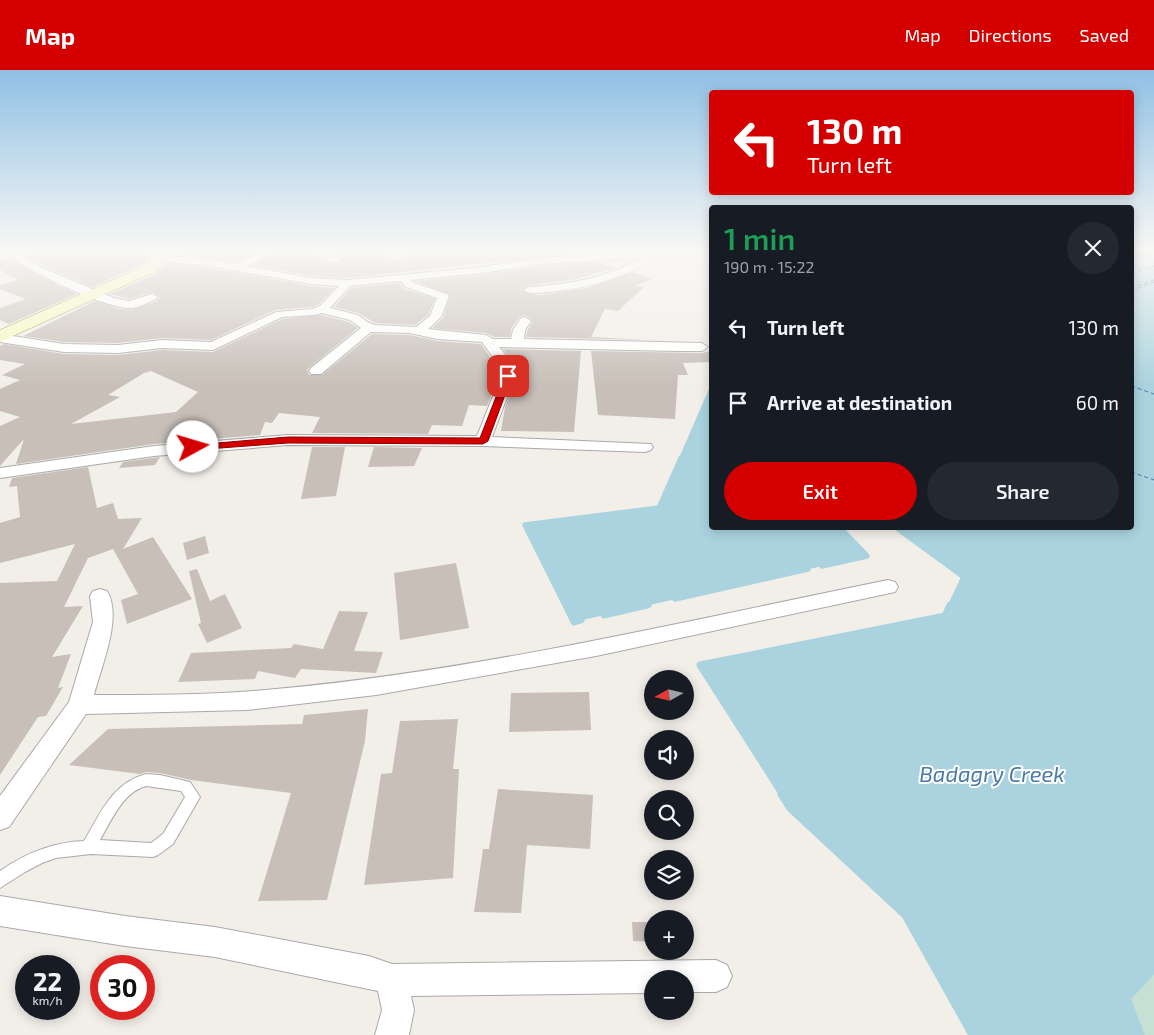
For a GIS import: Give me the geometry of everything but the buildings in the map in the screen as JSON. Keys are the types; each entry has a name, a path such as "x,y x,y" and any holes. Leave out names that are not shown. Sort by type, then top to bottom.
{"main road":[{"path":"3,333 89,297"}],"street":[{"path":"100,297 130,305 152,297"},
{"path":"3,333 64,348 118,349 162,344 209,347 217,345 280,314 314,312 321,309 333,297"},
{"path":"417,331 437,317 443,297"},
{"path":"321,309 354,317 369,328 417,331 486,340 491,343 499,358 508,367 508,376 483,441"},
{"path":"517,342 519,330 525,321"},
{"path":"316,371 369,328"},
{"path":"491,343 605,344 656,349 702,347"},
{"path":"1,475 154,451 278,441 483,441 645,447"},
{"path":"80,705 207,703 300,697 487,670 888,587"},
{"path":"0,818 80,705 103,622 100,596"},
{"path":"0,912 124,931 215,942 369,972 392,980 716,976"},
{"path":"392,980 398,1010 392,1035"}],"lane":[{"path":"0,880 17,867 54,850 89,846 153,850 168,839 193,797 185,786 147,780 133,783 124,790 89,846"}],"green space":[{"path":"1154,968 1154,1035 1140,1035 1126,998"}],"water":[{"name":"Badagry Creek","path":"1134,297 1154,297 1154,968 1126,998 1140,1035 973,1035 906,915 791,808 700,665 945,616 964,577 900,530 1134,530"},
{"path":"709,395 709,530 842,530 867,556 574,622 525,525 659,508"}],"waterway":[{"path":"681,459 709,395"},
{"path":"566,607 525,525 659,508 681,458"},
{"path":"822,566 867,556 842,530"},
{"path":"900,530 964,577 950,607"},
{"path":"675,599 808,569"},
{"path":"566,605 574,622 581,620"},
{"path":"604,615 647,605"},
{"path":"641,607 649,605"},
{"path":"783,795 700,665 945,616 950,605"},
{"path":"782,794 791,808 906,915 973,1035"},
{"path":"1140,1035 1126,998 1154,968"}],"ferry route":[{"path":"1134,387 1154,394"},
{"path":"1134,473 1154,480"}],"route":[{"path":"193,447 288,440 483,441 508,376"}]}
